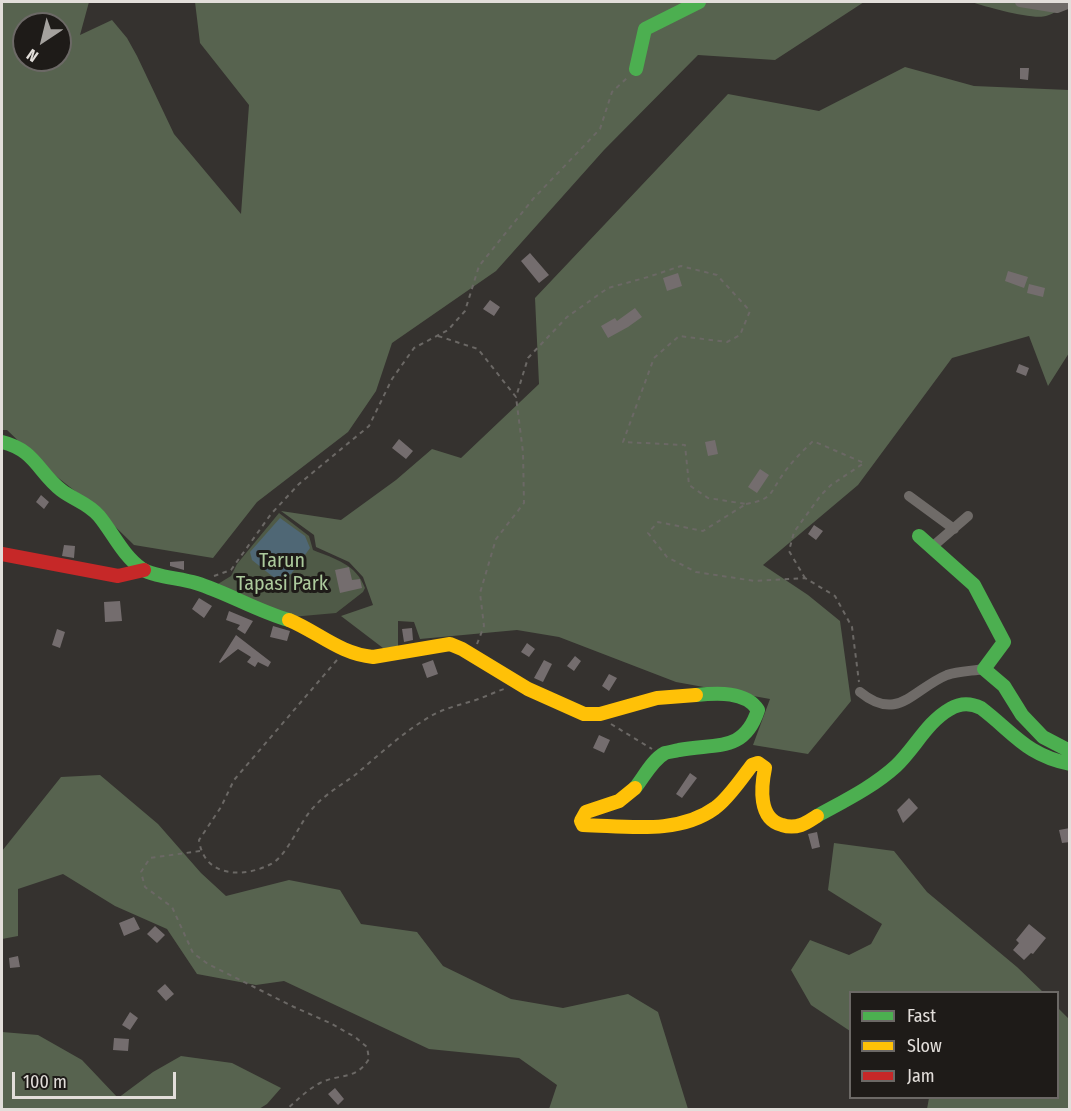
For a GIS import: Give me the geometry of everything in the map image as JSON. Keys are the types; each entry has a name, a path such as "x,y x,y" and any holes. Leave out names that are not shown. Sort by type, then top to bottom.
{"main road":[{"path":"636,69 645,29 699,2"},
{"path":"2,442 25,451 61,490 88,505 127,555 144,570"},
{"path":"919,536 974,585 1004,642 984,669 1004,686 1022,715 1043,736 1070,751"},
{"path":"2,554 118,576 144,570 197,583 265,613 292,621 345,651 361,656 373,657 450,644 528,690 584,714 600,714 657,698 710,694 746,698 753,702 758,710 753,725 740,738 723,746 685,748 663,754 620,801 595,807 583,813 581,823 587,826 670,827 703,815 717,807 752,765 758,763 765,768 761,786 765,810 772,820 781,825 799,826 896,766 934,722 962,703 975,705 1032,752 1056,762 1070,764"}],"street":[{"path":"1020,2 1057,8 1070,3"},
{"path":"909,496 954,529"},
{"path":"932,548 968,516"},
{"path":"860,692 873,702 900,704 948,675 984,669"}],"path":[{"path":"197,583 231,570 271,514 299,484 369,426 392,379 414,348 448,330 465,311 479,266 533,199 600,129 612,92 636,69"},
{"path":"473,656 484,626 480,593 496,539 524,502 523,452 516,397 528,358 567,317 608,288 681,266 717,275 750,310 740,334 727,342 679,336 654,358 623,442 686,445 689,485 708,498 746,504 761,501 774,492 783,473 813,441 864,463 831,485 821,495 794,532 789,551 806,578 835,596 852,627 860,692"},
{"path":"438,336 478,349 516,397"},
{"path":"746,504 703,531 658,522 648,533 667,557 696,572 756,581 806,578"},
{"path":"345,651 234,780 199,840 200,852 207,860 226,872 244,873 274,863 318,803 413,728 439,712 507,688"},
{"path":"604,722 615,725 641,743 663,754"},
{"path":"200,852 150,858 141,873 145,887 172,907 193,953 208,964 330,1023 355,1037 367,1047 369,1059 363,1068 352,1075 322,1082 305,1092 286,1110"}],"green space":[{"path":"2,2 89,2 80,35 112,20 127,38 137,56 174,134 241,214 249,105 200,43 195,2 864,2 775,60 698,55 604,150 496,271 392,343 376,391 348,432 257,502 213,558 134,545 93,505 52,473 7,430 2,430"},
{"path":"972,2 1069,2 1052,14 1040,17"},
{"path":"905,67 974,86 1069,90 1069,353 1048,386 1029,336 952,358 858,485 763,565 808,595 840,621 851,701 808,754 753,745 770,699 676,682 559,637 517,630 420,639 414,622 398,621 398,647 383,648 341,616 373,605 363,577 349,562 316,547 314,535 281,511 341,520 396,480 432,449 461,458 539,384 535,298 728,94 819,111"},
{"name":"Tarun Tapasi Park","path":"279,513 309,536 313,550 344,563 356,573 365,588 363,592 336,613 291,617 213,587 231,576 237,564"},
{"path":"100,775 158,824 201,873 226,896 289,880 340,890 361,924 417,932 443,966 511,999 563,1008 628,994 658,1012 688,1109 549,1109 557,1085 519,1058 429,1049 284,981 256,985 197,974 167,929 115,906 63,874 18,889 18,936 2,939 2,851 61,777"},
{"path":"834,843 894,851 927,892 1017,967 1042,991 849,991 849,1030 811,1005 791,970 810,940 849,955 871,944 882,924 828,890"},
{"path":"1059,1009 1068,1018 1069,1109 927,1109 929,1099 1059,1099"},
{"path":"2,1032 38,1035 82,1060 118,1098 153,1072 181,1056 232,1063 281,1088 267,1104 259,1109 2,1109"}],"water":[{"path":"280,518 305,536 310,548 291,574 277,580 252,560 250,552"}],"building":[{"path":"1020,68 1029,68 1028,80 1020,79"},
{"path":"530,253 549,275 539,283 521,261"},
{"path":"1008,271 1028,277 1024,288 1005,281"},
{"path":"678,273 682,286 667,291 663,278"},
{"path":"1029,284 1045,288 1043,297 1027,293"},
{"path":"490,300 500,307 494,316 483,309"},
{"path":"635,308 642,317 608,338 601,326 615,318 617,321"},
{"path":"1019,364 1029,368 1026,376 1016,372"},
{"path":"399,439 413,451 406,459 392,448"},
{"path":"715,440 718,454 708,456 705,442"},
{"path":"760,469 769,475 757,493 748,487"},
{"path":"41,495 49,502 44,509 36,502"},
{"path":"814,525 823,531 816,540 808,534"},
{"path":"64,545 75,546 74,558 62,556"},
{"path":"184,561 184,570 170,566 170,562"},
{"path":"349,567 352,580 360,579 362,588 340,593 335,570"},
{"path":"199,598 212,606 204,618 192,609"},
{"path":"120,601 122,621 105,622 104,602"},
{"path":"229,611 253,621 245,634 237,629 240,625 226,620"},
{"path":"273,626 290,631 287,641 270,637"},
{"path":"412,628 413,640 404,642 402,629"},
{"path":"57,629 65,632 60,648 52,645"},
{"path":"236,635 271,662 268,667 258,662 255,667 247,662 251,657 238,649 219,662"},
{"path":"527,643 535,649 529,657 521,652"},
{"path":"575,656 581,661 574,671 567,666"},
{"path":"433,660 438,674 427,678 422,664"},
{"path":"544,660 552,664 543,682 534,678"},
{"path":"609,674 617,678 609,691 602,686"},
{"path":"599,735 610,740 604,753 593,748"},
{"path":"690,773 697,778 682,798 676,794"},
{"path":"909,798 918,808 903,823 897,810"},
{"path":"1070,828 1070,842 1062,843 1059,830"},
{"path":"817,832 820,847 812,849 808,834"},
{"path":"134,917 140,929 124,936 119,923"},
{"path":"1029,924 1046,938 1033,954 1031,953 1024,960 1013,950 1019,943 1016,940"},
{"path":"155,926 165,935 157,943 147,934"},
{"path":"18,956 20,967 10,968 9,958"},
{"path":"165,984 174,994 166,1001 157,991"},
{"path":"130,1012 138,1018 130,1030 122,1025"},
{"path":"114,1038 129,1039 128,1051 113,1050"},
{"path":"335,1088 344,1099 338,1105 328,1094"}],"traffic: fast":[{"path":"636,69 645,29 699,2"},
{"path":"2,442 22,450 61,490 95,512 124,551 142,569 153,574 208,587 289,620"},
{"path":"919,536 974,585 1004,642 984,669 1004,686 1022,715 1043,737 1070,751"},
{"path":"635,788 652,764 665,753 717,746 737,740 752,724 758,710 753,704 739,696 696,695"},
{"path":"817,816 878,781 903,759 942,714 962,705 981,708 1031,749 1070,764"}],"traffic: slow":[{"path":"289,620 350,652 373,657 450,644 528,689 584,714 600,714 657,698 696,695"},
{"path":"635,788 619,801 586,812 581,821 583,825 669,826 701,817 720,804 752,765 758,763 765,768 763,801 765,809 774,822 784,826 796,826 817,816"}],"traffic: jam":[{"path":"2,554 118,576 144,570"}]}
